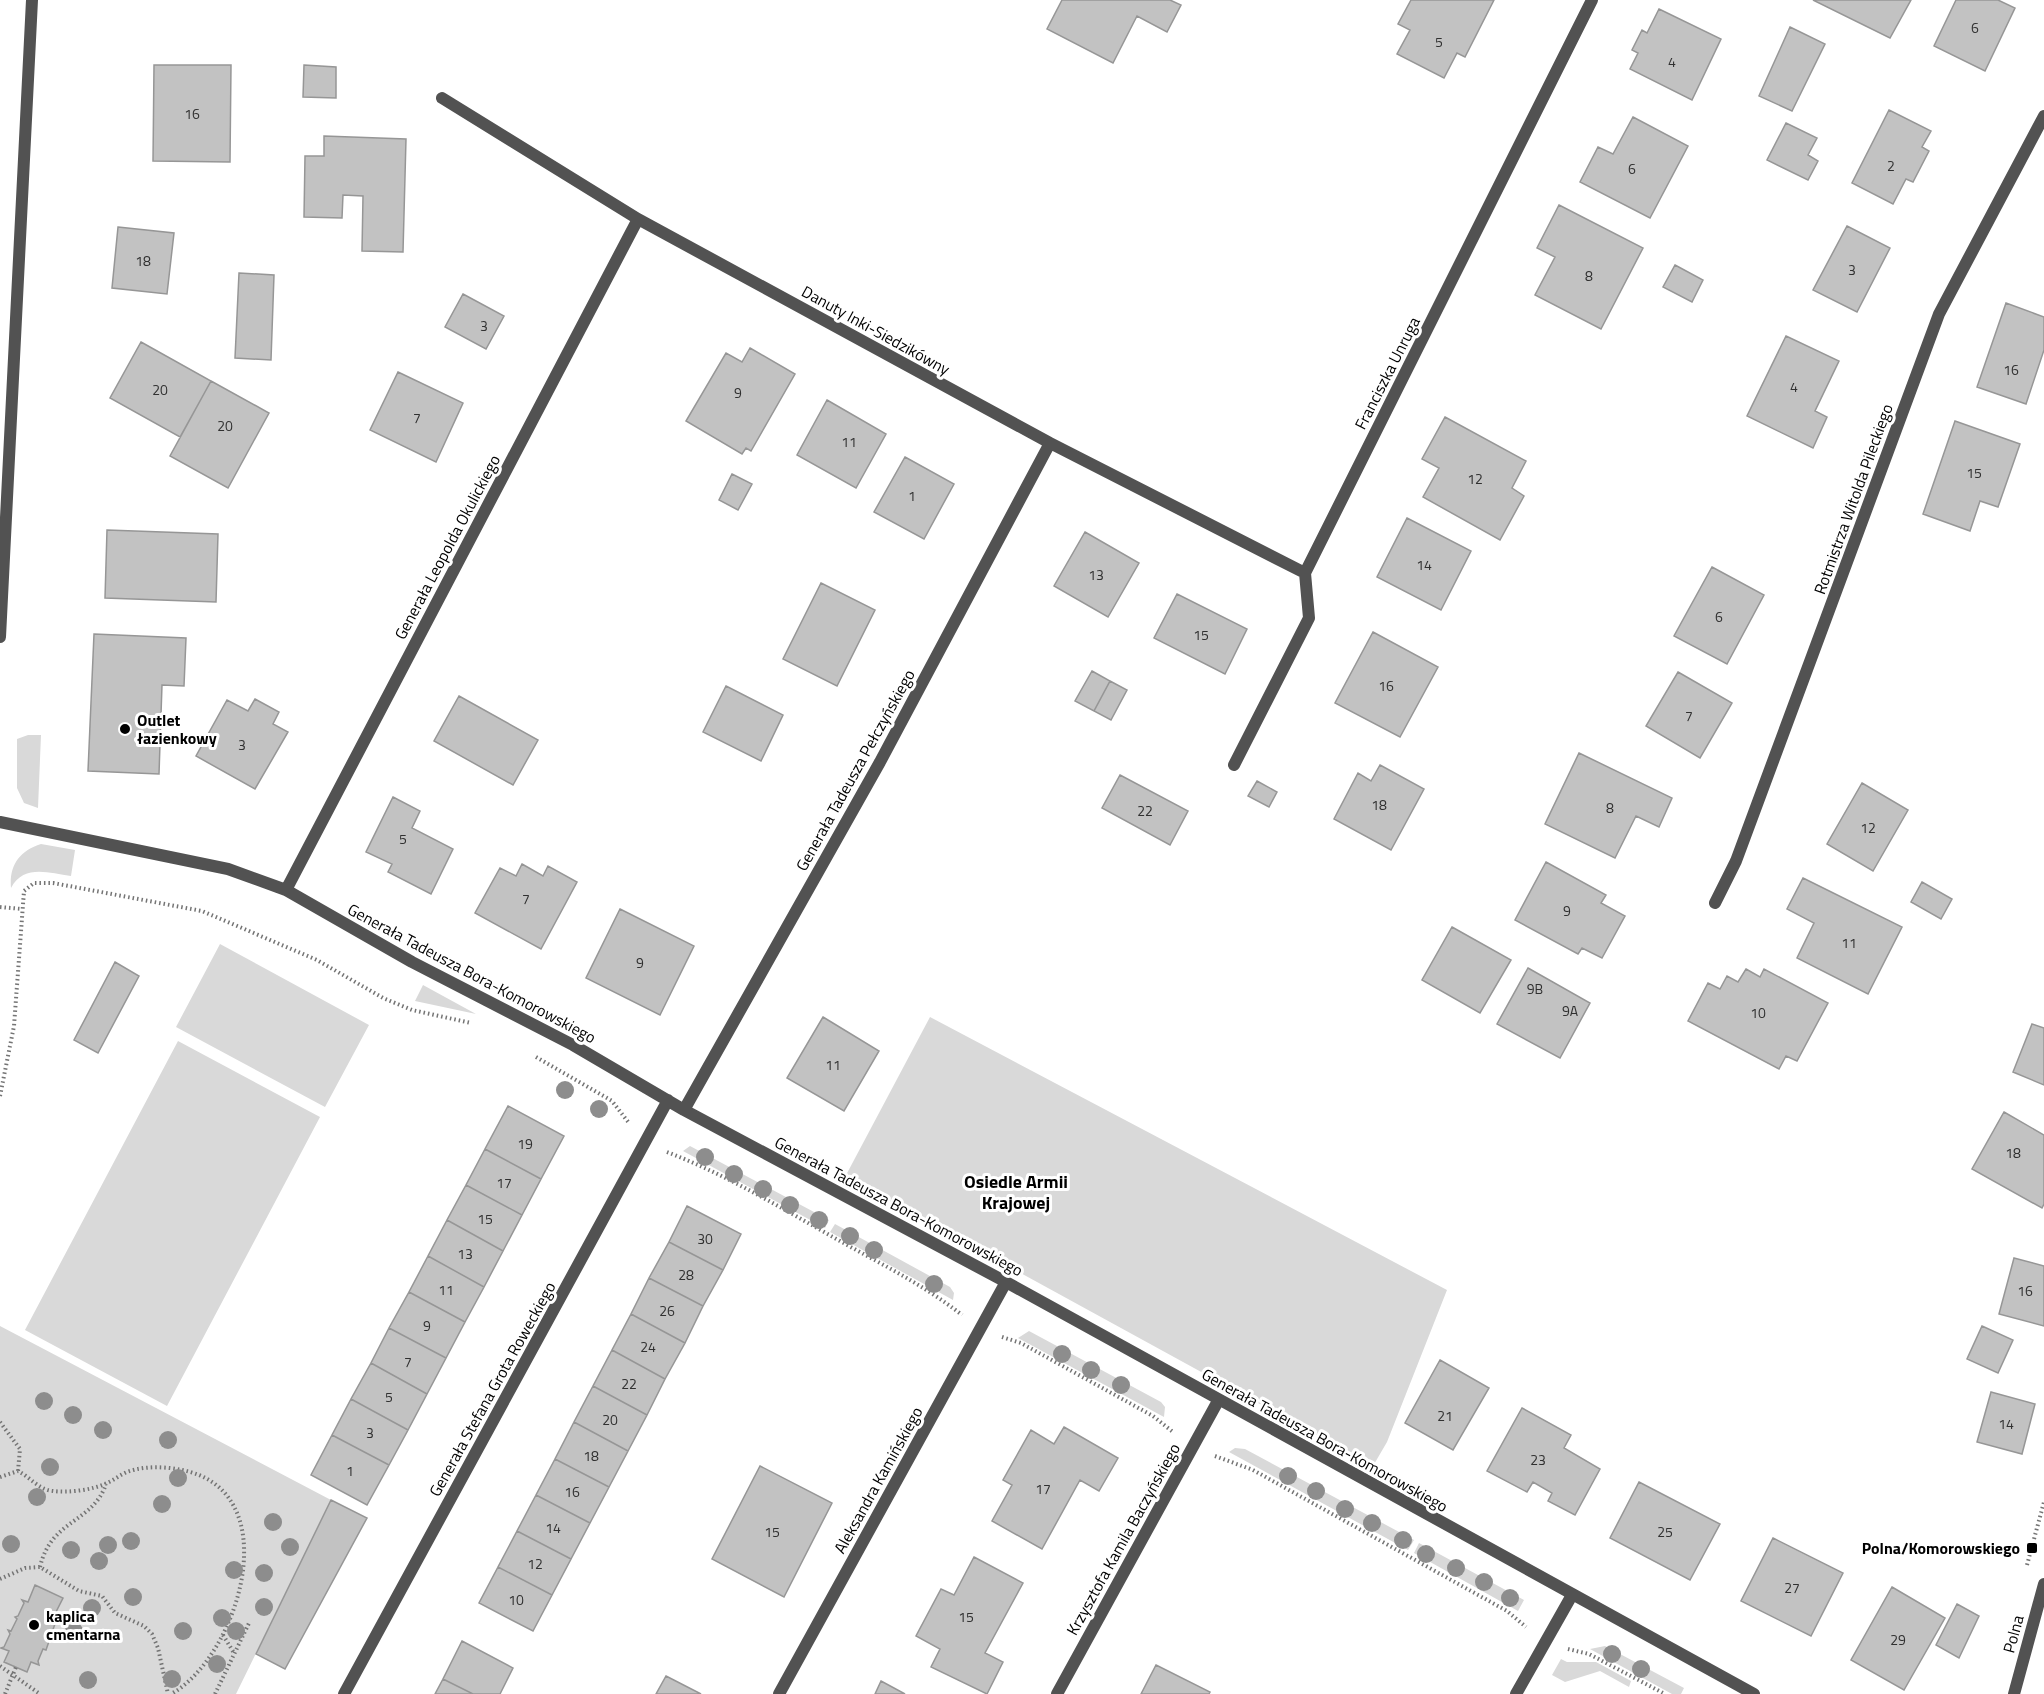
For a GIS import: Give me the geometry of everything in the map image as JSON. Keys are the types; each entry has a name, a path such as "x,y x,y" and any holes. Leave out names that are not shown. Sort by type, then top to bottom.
{"street":[{"path":"0,637 32,0"},
{"name":"Franciszka Unruga","path":"1305,573 1592,0"},
{"name":"Danuty Inki-Siedzikówny","path":"442,98 638,219 1050,443 1305,573"},
{"name":"Rotmistrza Witolda Pileckiego","path":"1715,903 1736,861 1939,314 2044,116"},
{"name":"Generała Leopolda Okulickiego","path":"286,890 638,219"},
{"name":"Generała Tadeusza Pełczyńskiego","path":"684,1110 880,762 1050,443"},
{"path":"1234,765 1309,618 1305,573"},
{"name":"Generała Tadeusza Bora-Komorowskiego","path":"0,822 228,869 286,890 412,962 573,1045 684,1110 1006,1282 1218,1401 1754,1694"},
{"name":"Generała Stefana Grota Roweckiego","path":"344,1694 668,1100"},
{"name":"Aleksandra Kamińskiego","path":"779,1694 1006,1282"},
{"name":"Krzysztofa Kamila Baczyńskiego","path":"1057,1694 1218,1401"},
{"name":"Polna","path":"2014,1694 2044,1584"},
{"path":"1516,1694 1572,1595"}],"path":[{"path":"0,1096 14,1026 24,891 34,883 53,883 201,911 316,960 383,998 412,1010 473,1023"},
{"path":"0,907 22,909"},
{"path":"527,1052 612,1101 645,1142 699,1164 918,1284 937,1295 980,1330 1021,1342 1154,1416 1192,1448 1253,1470 1369,1533 1507,1611 1544,1643 1589,1654 1665,1694"},
{"path":"0,1422 20,1449 18,1472"},
{"path":"0,1477 18,1472 51,1491 78,1490 106,1484 129,1471 168,1469 201,1476 226,1493 235,1504 240,1519 243,1562 237,1599 222,1635 197,1673 181,1689 169,1694 158,1648 152,1634 144,1626 115,1613 102,1596 79,1591 40,1567 26,1568 0,1579"},
{"path":"40,1567 49,1541 98,1502 106,1484"},
{"path":"215,1694 250,1621"},
{"path":"222,1635 234,1653"},
{"path":"0,1666 40,1694"},
{"path":"5,1694 16,1667"}],"shaded area":[{"path":"28,735 41,735 38,808 24,803 17,788 17,739"},
{"path":"41,844 75,850 71,876 45,872 30,873 16,880 11,888 12,873 17,860 33,847"},
{"path":"220,944 369,1025 325,1107 176,1027"},
{"path":"423,985 476,1014 415,1001"},
{"path":"930,1017 1447,1290 1387,1442 1373,1466 845,1177"},
{"path":"178,1041 320,1117 167,1406 25,1330"},
{"path":"690,1146 829,1220 825,1228 683,1151"},
{"path":"835,1224 950,1287 954,1293 953,1300 830,1232"},
{"path":"0,1326 331,1500 236,1694 0,1694"},
{"path":"1029,1331 1161,1402 1165,1407 1164,1417 1018,1338"},
{"path":"1235,1448 1245,1449 1414,1540 1408,1550 1229,1452"},
{"path":"1419,1543 1524,1600 1518,1611 1414,1553"},
{"path":"1605,1646 1684,1688 1681,1694 1672,1694 1590,1649"},
{"path":"1561,1659 1567,1662 1596,1662 1631,1681 1629,1687 1600,1671 1565,1682 1552,1675"}],"building":[{"path":"1062,0 1170,0 1181,5 1167,32 1137,16 1113,63 1047,29"},
{"path":"1411,0 1494,0 1465,57 1457,53 1444,78 1397,54 1410,30 1398,24"},
{"path":"1813,0 1911,0 1890,38"},
{"path":"1956,0 1998,0 2015,8 1985,71 1934,46"},
{"path":"1659,9 1721,39 1692,100 1630,69 1638,53 1632,50 1642,30 1647,33"},
{"path":"1790,27 1825,44 1792,111 1759,96"},
{"path":"154,65 231,65 230,162 153,161"},
{"path":"304,65 336,67 336,98 303,97"},
{"path":"1889,110 1931,131 1922,147 1929,151 1913,182 1906,179 1893,204 1852,183"},
{"path":"1633,117 1688,146 1650,218 1580,182 1598,147 1613,154"},
{"path":"1786,123 1817,138 1808,155 1818,161 1808,180 1767,160"},
{"path":"324,136 406,139 403,252 362,251 363,196 343,195 342,218 304,217 305,156 324,156"},
{"path":"1559,205 1643,248 1601,329 1535,295 1555,257 1537,248"},
{"path":"1847,226 1890,248 1857,312 1813,290"},
{"path":"118,227 174,233 167,294 112,288"},
{"path":"1675,265 1703,280 1692,302 1663,287"},
{"path":"239,273 274,275 271,360 235,358"},
{"path":"463,294 504,316 486,349 445,327"},
{"path":"2006,303 2044,317 2044,350 2026,404 1977,387"},
{"path":"1786,336 1839,361 1815,411 1827,417 1813,448 1747,416"},
{"path":"141,342 211,381 180,437 110,398"},
{"path":"750,348 795,374 751,451 746,448 742,454 686,421 726,353 742,362"},
{"path":"398,372 463,403 436,462 370,430"},
{"path":"211,381 269,413 228,488 170,456"},
{"path":"827,400 886,434 856,488 797,455"},
{"path":"1445,417 1526,461 1512,488 1524,496 1500,540 1423,497 1439,468 1422,459"},
{"path":"1955,421 2020,444 1998,507 1980,501 1970,531 1923,514"},
{"path":"905,457 954,484 924,539 874,512"},
{"path":"732,474 752,484 738,510 719,500"},
{"path":"1407,518 1471,551 1441,610 1377,577"},
{"path":"107,530 218,534 216,602 105,598"},
{"path":"1085,532 1139,563 1108,617 1054,586"},
{"path":"1712,567 1764,595 1727,664 1674,636"},
{"path":"821,583 875,610 837,686 783,659"},
{"path":"1177,594 1247,629 1225,674 1154,638"},
{"path":"1373,632 1438,667 1400,737 1335,703"},
{"name":"Outlet łazienkowy","path":"94,634 186,638 184,686 162,685 159,774 88,771"},
{"path":"1092,671 1110,681 1094,711 1075,701"},
{"path":"1678,672 1732,703 1700,758 1646,726"},
{"path":"1110,681 1127,690 1111,720 1094,711"},
{"path":"726,686 783,715 761,761 703,732"},
{"path":"459,696 538,740 513,785 434,741"},
{"path":"255,699 279,712 273,724 288,732 255,789 196,756 227,700 248,711"},
{"path":"1579,753 1672,798 1659,827 1636,816 1615,858 1545,824"},
{"path":"1380,765 1424,789 1391,850 1334,819 1358,773 1371,781"},
{"path":"1120,775 1188,811 1170,845 1102,808"},
{"path":"1257,781 1277,792 1269,807 1248,796"},
{"path":"1862,783 1908,810 1873,871 1827,844"},
{"path":"393,797 420,811 412,828 453,849 431,894 388,872 392,864 366,852"},
{"path":"1546,862 1606,895 1601,903 1625,916 1602,958 1582,948 1578,954 1515,920"},
{"path":"522,864 543,876 548,866 577,882 541,949 475,913 500,868 516,876"},
{"path":"1803,878 1902,927 1868,994 1797,958 1814,923 1787,909"},
{"path":"1922,882 1952,899 1941,919 1911,902"},
{"path":"620,909 694,946 660,1015 586,978"},
{"path":"1452,927 1511,960 1480,1013 1422,980"},
{"path":"115,962 139,976 98,1053 74,1040"},
{"path":"1528,968 1590,1003 1560,1058 1497,1024"},
{"path":"1746,969 1760,977 1764,969 1828,1003 1797,1061 1786,1056 1779,1069 1688,1021 1708,983 1720,989 1727,976 1738,982"},
{"path":"823,1017 879,1051 844,1111 787,1078"},
{"path":"2032,1024 2044,1028 2044,1085 2013,1072"},
{"path":"508,1106 564,1136 541,1179 485,1149"},
{"path":"2004,1112 2044,1135 2044,1204 2042,1208 1972,1169"},
{"path":"485,1149 541,1179 522,1215 466,1185"},
{"path":"466,1185 522,1215 503,1251 447,1220"},
{"path":"687,1206 741,1234 723,1270 669,1242"},
{"path":"447,1220 503,1251 484,1287 428,1256"},
{"path":"669,1242 723,1270 703,1306 649,1278"},
{"path":"428,1256 484,1287 465,1322 409,1292"},
{"path":"2014,1258 2044,1266 2044,1326 1999,1314"},
{"path":"649,1278 703,1306 685,1343 631,1314"},
{"path":"409,1292 465,1322 446,1358 389,1328"},
{"path":"631,1314 685,1343 665,1379 612,1350"},
{"path":"1982,1326 2013,1340 1998,1373 1967,1359"},
{"path":"389,1328 446,1358 427,1394 371,1363"},
{"path":"612,1350 665,1379 647,1415 593,1386"},
{"path":"1440,1360 1489,1388 1453,1450 1405,1423"},
{"path":"371,1363 427,1394 408,1430 351,1399"},
{"path":"593,1386 647,1415 628,1451 574,1422"},
{"path":"1991,1392 2035,1404 2022,1454 1977,1442"},
{"path":"351,1399 408,1430 389,1465 332,1435"},
{"path":"1522,1408 1571,1435 1564,1448 1600,1469 1575,1515 1548,1501 1552,1493 1533,1482 1527,1492 1487,1471"},
{"path":"574,1422 628,1451 609,1487 555,1459"},
{"path":"1064,1427 1118,1458 1099,1491 1080,1480 1042,1549 992,1521 1012,1485 1003,1480 1031,1430 1054,1444"},
{"path":"332,1435 389,1465 367,1505 311,1475"},
{"path":"555,1459 609,1487 590,1523 536,1495"},
{"path":"760,1466 832,1503 784,1597 712,1559"},
{"path":"1639,1482 1720,1524 1690,1580 1610,1538"},
{"path":"536,1495 590,1523 571,1559 517,1531"},
{"path":"331,1500 367,1518 285,1669 256,1654"},
{"path":"517,1531 571,1559 552,1595 498,1567"},
{"path":"1773,1538 1843,1573 1811,1636 1741,1601"},
{"path":"974,1557 1023,1583 985,1653 1003,1662 987,1694 931,1667 940,1649 916,1636 941,1589 954,1595"},
{"path":"498,1567 552,1595 533,1631 479,1603"},
{"name":"kaplica cmentarna","path":"35,1585 63,1598 55,1614 61,1617 57,1618 46,1650 43,1649 38,1661 39,1665 31,1662 27,1672 4,1662 9,1651 1,1648 4,1647 10,1634 8,1630 11,1631 17,1619 15,1617 18,1616 24,1603 22,1600 28,1602"},
{"path":"1892,1587 1945,1618 1904,1690 1851,1660"},
{"path":"1957,1604 1979,1616 1959,1658 1936,1645"},
{"path":"462,1641 513,1668 500,1694 473,1694 443,1679"},
{"path":"1156,1665 1210,1692 1209,1694 1141,1694"},
{"path":"666,1676 701,1694 656,1694"},
{"path":"443,1679 473,1694 435,1694"},
{"path":"881,1681 905,1694 875,1694"}],"place":[{"name":"Outlet łazienkowy","path":"125,729"},
{"name":"Polna/Komorowskiego","path":"2032,1548"},
{"name":"kaplica cmentarna","path":"34,1625"}],"district":[{"name":"Osiedle Armii Krajowej","path":"1016,1191"}]}
